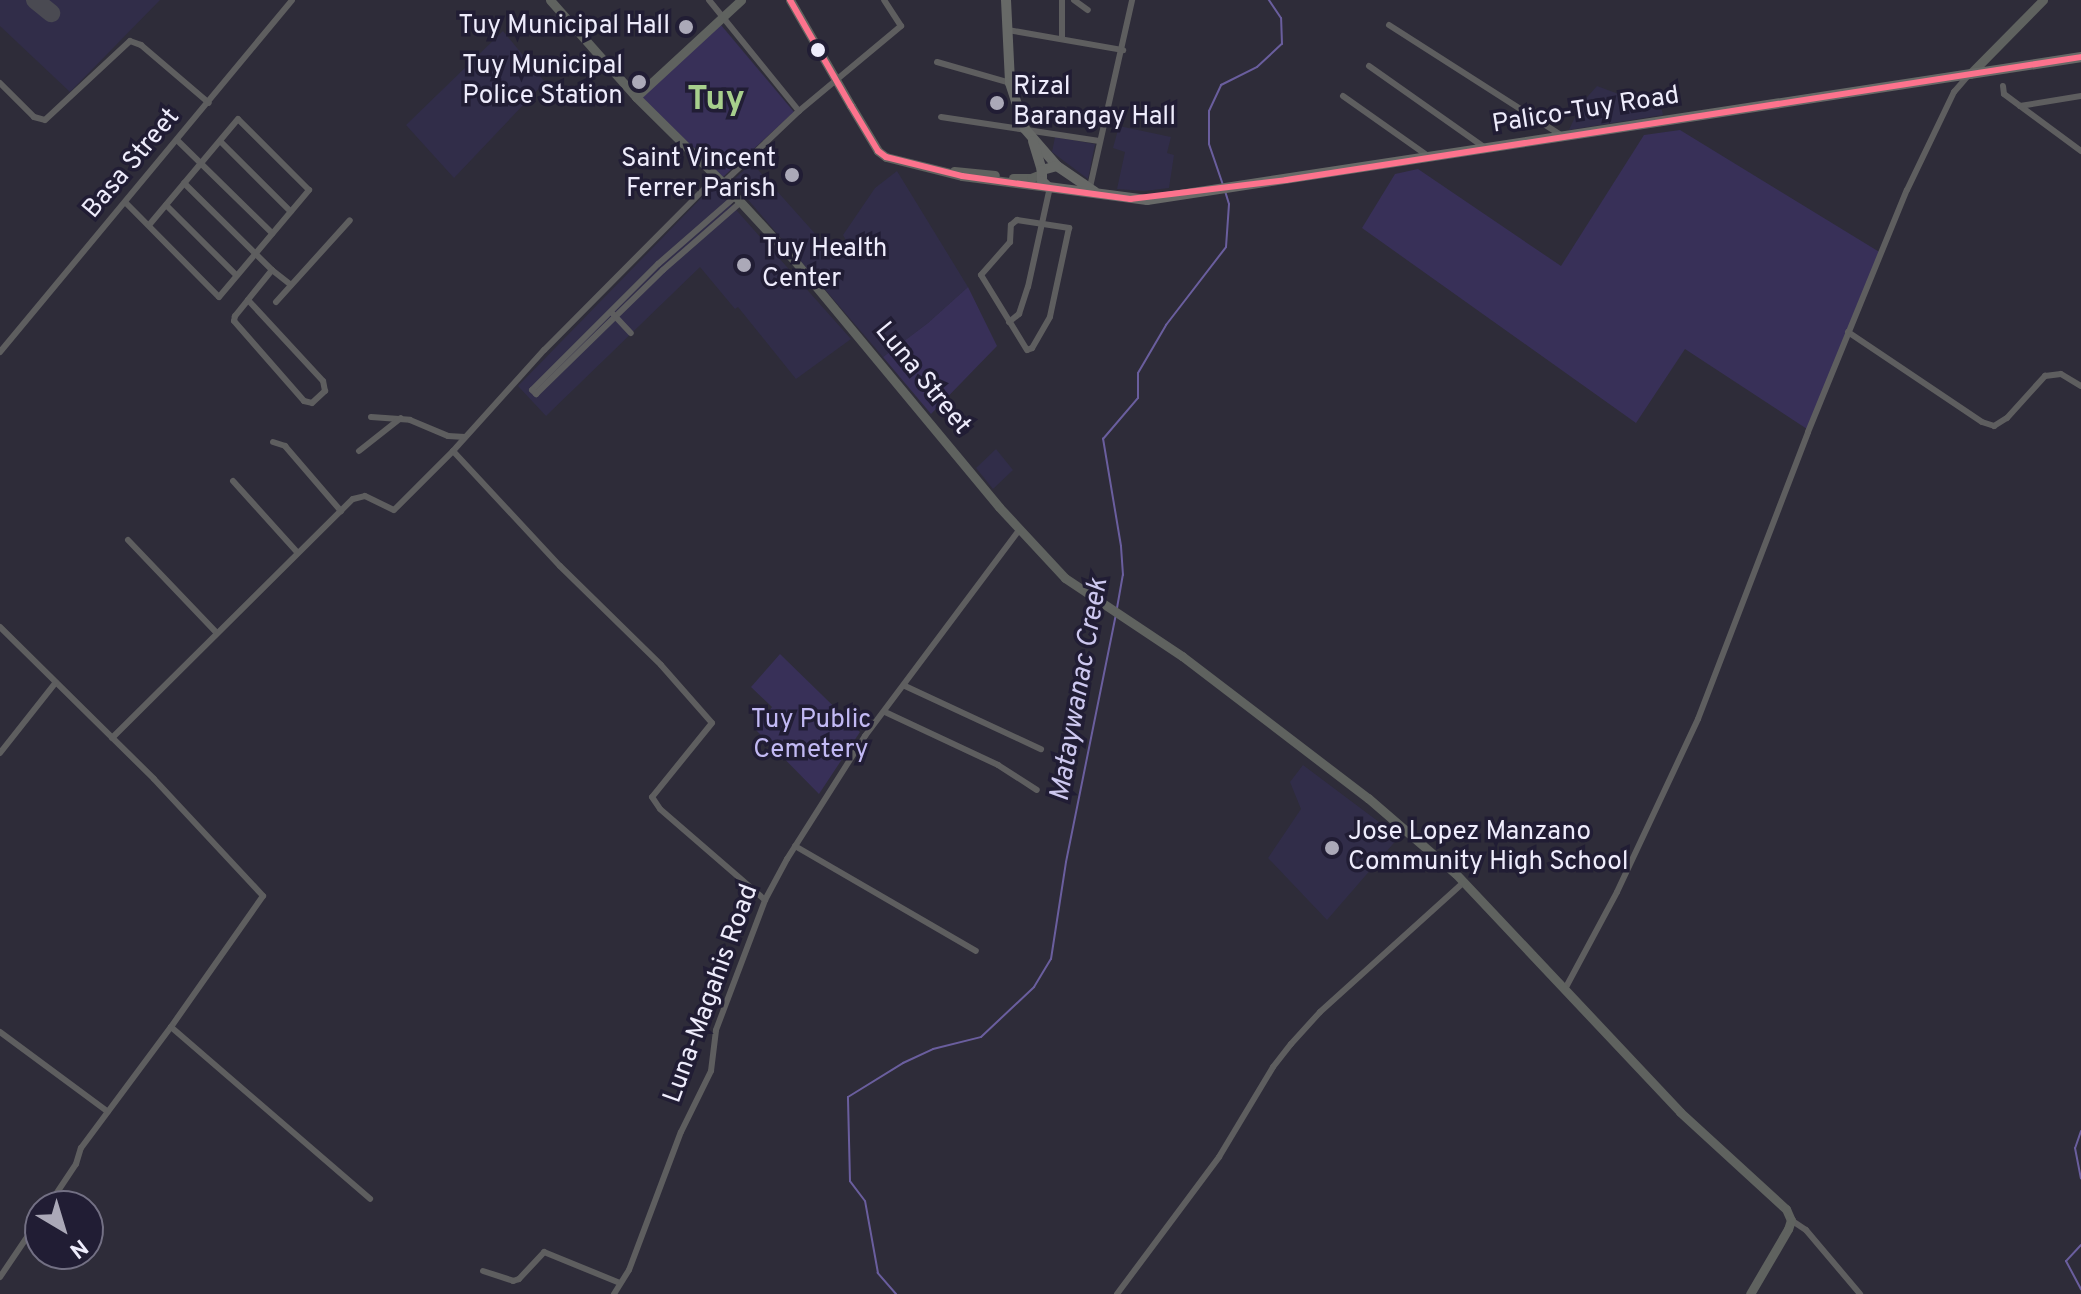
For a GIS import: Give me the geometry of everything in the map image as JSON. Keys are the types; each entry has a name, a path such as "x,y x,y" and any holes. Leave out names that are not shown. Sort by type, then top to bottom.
{"main road":[{"path":"1006,0 1010,83 1025,129 1032,140 1042,181 1050,187 1063,180 1058,167 1042,172"},
{"name":"Palico-Tuy Road","path":"1050,187 1093,190 1147,200 2081,57"},
{"name":"Palico-Tuy Road","path":"1032,140 1058,167 1093,190"}],"street":[{"name":"Basa Street","path":"0,352 292,0"},
{"name":"Luna Street","path":"550,0 636,97 738,199 835,308 1019,530 1065,578 1101,604 1137,624 1368,798 1464,882 1680,1112 1786,1209 1791,1220"},
{"path":"709,0 799,111"},
{"path":"636,97 741,0"},
{"path":"790,0 878,151 886,157 1015,185 1050,187 1028,287 1019,314 1009,322"},
{"path":"112,738 297,552 359,495 394,510 453,451 544,350 720,180 901,26 884,0"},
{"path":"1062,0 1062,39"},
{"path":"1074,0 1088,10"},
{"path":"1093,190 1099,141 1123,50 1132,0"},
{"path":"1565,989 1617,892 1698,719 1848,332 1926,146 1954,92 2043,0"},
{"path":"1389,25 1562,136"},
{"path":"1007,30 1123,50"},
{"path":"0,83 34,117 45,120 130,41 141,45 209,103"},
{"path":"937,62 1010,83"},
{"path":"1369,66 1487,149"},
{"path":"2003,86 2004,94 2081,151"},
{"path":"1343,96 1430,157"},
{"path":"2020,106 2081,96"},
{"path":"941,117 1099,141"},
{"path":"126,203 219,297 309,190 238,119 149,225"},
{"path":"178,141 202,161 272,233"},
{"path":"220,141 291,212"},
{"path":"951,172 962,170 1021,180 1042,172"},
{"path":"184,183 254,254 291,285"},
{"path":"613,314 536,394 532,390 613,314 738,199"},
{"path":"166,205 237,276"},
{"path":"276,302 350,220"},
{"path":"1017,220 1069,228 1050,317 1032,348 1027,350 1009,322 981,275 1010,242 1011,225 1017,220"},
{"path":"248,300 323,381 325,391 312,403 304,401 234,321 248,300 272,270"},
{"path":"613,314 631,333"},
{"path":"1848,332 1982,422 1994,426 2007,418 2045,376 2061,374 2081,386"},
{"path":"371,417 401,418 448,436 465,437"},
{"path":"359,451 401,418"},
{"path":"273,442 285,446 341,511"},
{"path":"453,451 712,723 652,797 660,809 765,900"},
{"path":"233,481 297,552"},
{"name":"Luna-Magahis Road","path":"614,1294 629,1270 681,1132 711,1071 716,1030 765,900 795,846 865,736 1019,530"},
{"path":"128,540 216,632"},
{"path":"0,627 112,738 263,896 81,1148 76,1164 59,1190"},
{"path":"0,753 56,682"},
{"path":"905,686 1041,749"},
{"path":"885,712 998,765 1037,790"},
{"path":"795,846 976,951"},
{"path":"1117,1294 1219,1157 1273,1067 1291,1044 1320,1012 1464,882"},
{"path":"171,1027 370,1199"},
{"path":"0,1032 108,1112"},
{"path":"1750,1294 1791,1220 1806,1230 1860,1294"},
{"path":"0,1277 24,1242"},
{"path":"483,1271 513,1281 519,1279 544,1252 620,1283"}],"shaded area":[{"path":"0,0 160,0 70,92 0,26"},
{"path":"503,31 545,82 454,178 406,125"},
{"path":"1597,86 1662,110 1663,115 1569,130 1581,104"},
{"path":"1119,126 1171,137 1167,153 1174,155 1169,188 1144,191 1117,189 1125,152 1113,148"},
{"path":"1055,137 1095,144 1088,179 1052,152"},
{"path":"752,163 835,256 848,244 843,235 875,188 897,171 968,287 883,357 732,181"},
{"path":"714,185 851,339 796,379 738,307 735,309 700,267 546,416 518,386"},
{"path":"996,449 1013,470 993,489 976,468"},
{"name":"Jose Lopez Manzano Community High School","path":"1303,765 1399,837 1327,920 1268,858 1301,809 1290,782"}],"green space":[{"path":"721,25 794,112 723,177 642,97"},
{"path":"1680,130 1881,253 1807,429 1685,349 1636,423 1362,228 1395,174 1418,169 1561,266 1644,135"},
{"path":"968,287 997,346 931,414 883,357"},
{"name":"Tuy Public Cemetery","path":"780,654 860,732 819,794 755,729 772,707 751,687"}],"waterway":[{"name":"Mataywanac Creek","path":"1223,185 1209,144 1209,111 1221,85 1257,67 1282,44 1281,18 1269,0"},
{"name":"Mataywanac Creek","path":"1117,608 1123,575 1121,546 1103,439 1138,398 1138,373 1166,325 1226,247 1229,204 1225,191"},
{"name":"Mataywanac Creek","path":"896,1294 878,1273 865,1201 850,1181 848,1097 903,1063 933,1049 981,1037 1034,987 1051,959 1066,862 1116,615"},
{"path":"2081,1131 2075,1148 2081,1178"},
{"path":"2081,1245 2066,1261 2081,1289"}],"taxiway":[{"path":"35,0 51,13"}],"transit line":[{"path":"790,0 878,151 886,157 962,176 1130,199 1286,180 2081,57"}],"place":[{"name":"Tuy Municipal Hall","path":"686,27"},
{"name":"Tuy Municipal Police Station","path":"639,82"},
{"name":"Rizal Barangay Hall","path":"997,103"},
{"name":"Saint Vincent Ferrer Parish","path":"792,175"},
{"name":"Tuy Health Center","path":"744,265"},
{"name":"Jose Lopez Manzano Community High School","path":"1332,848"}],"district":[{"name":"Tuy","path":"716,101"}]}
